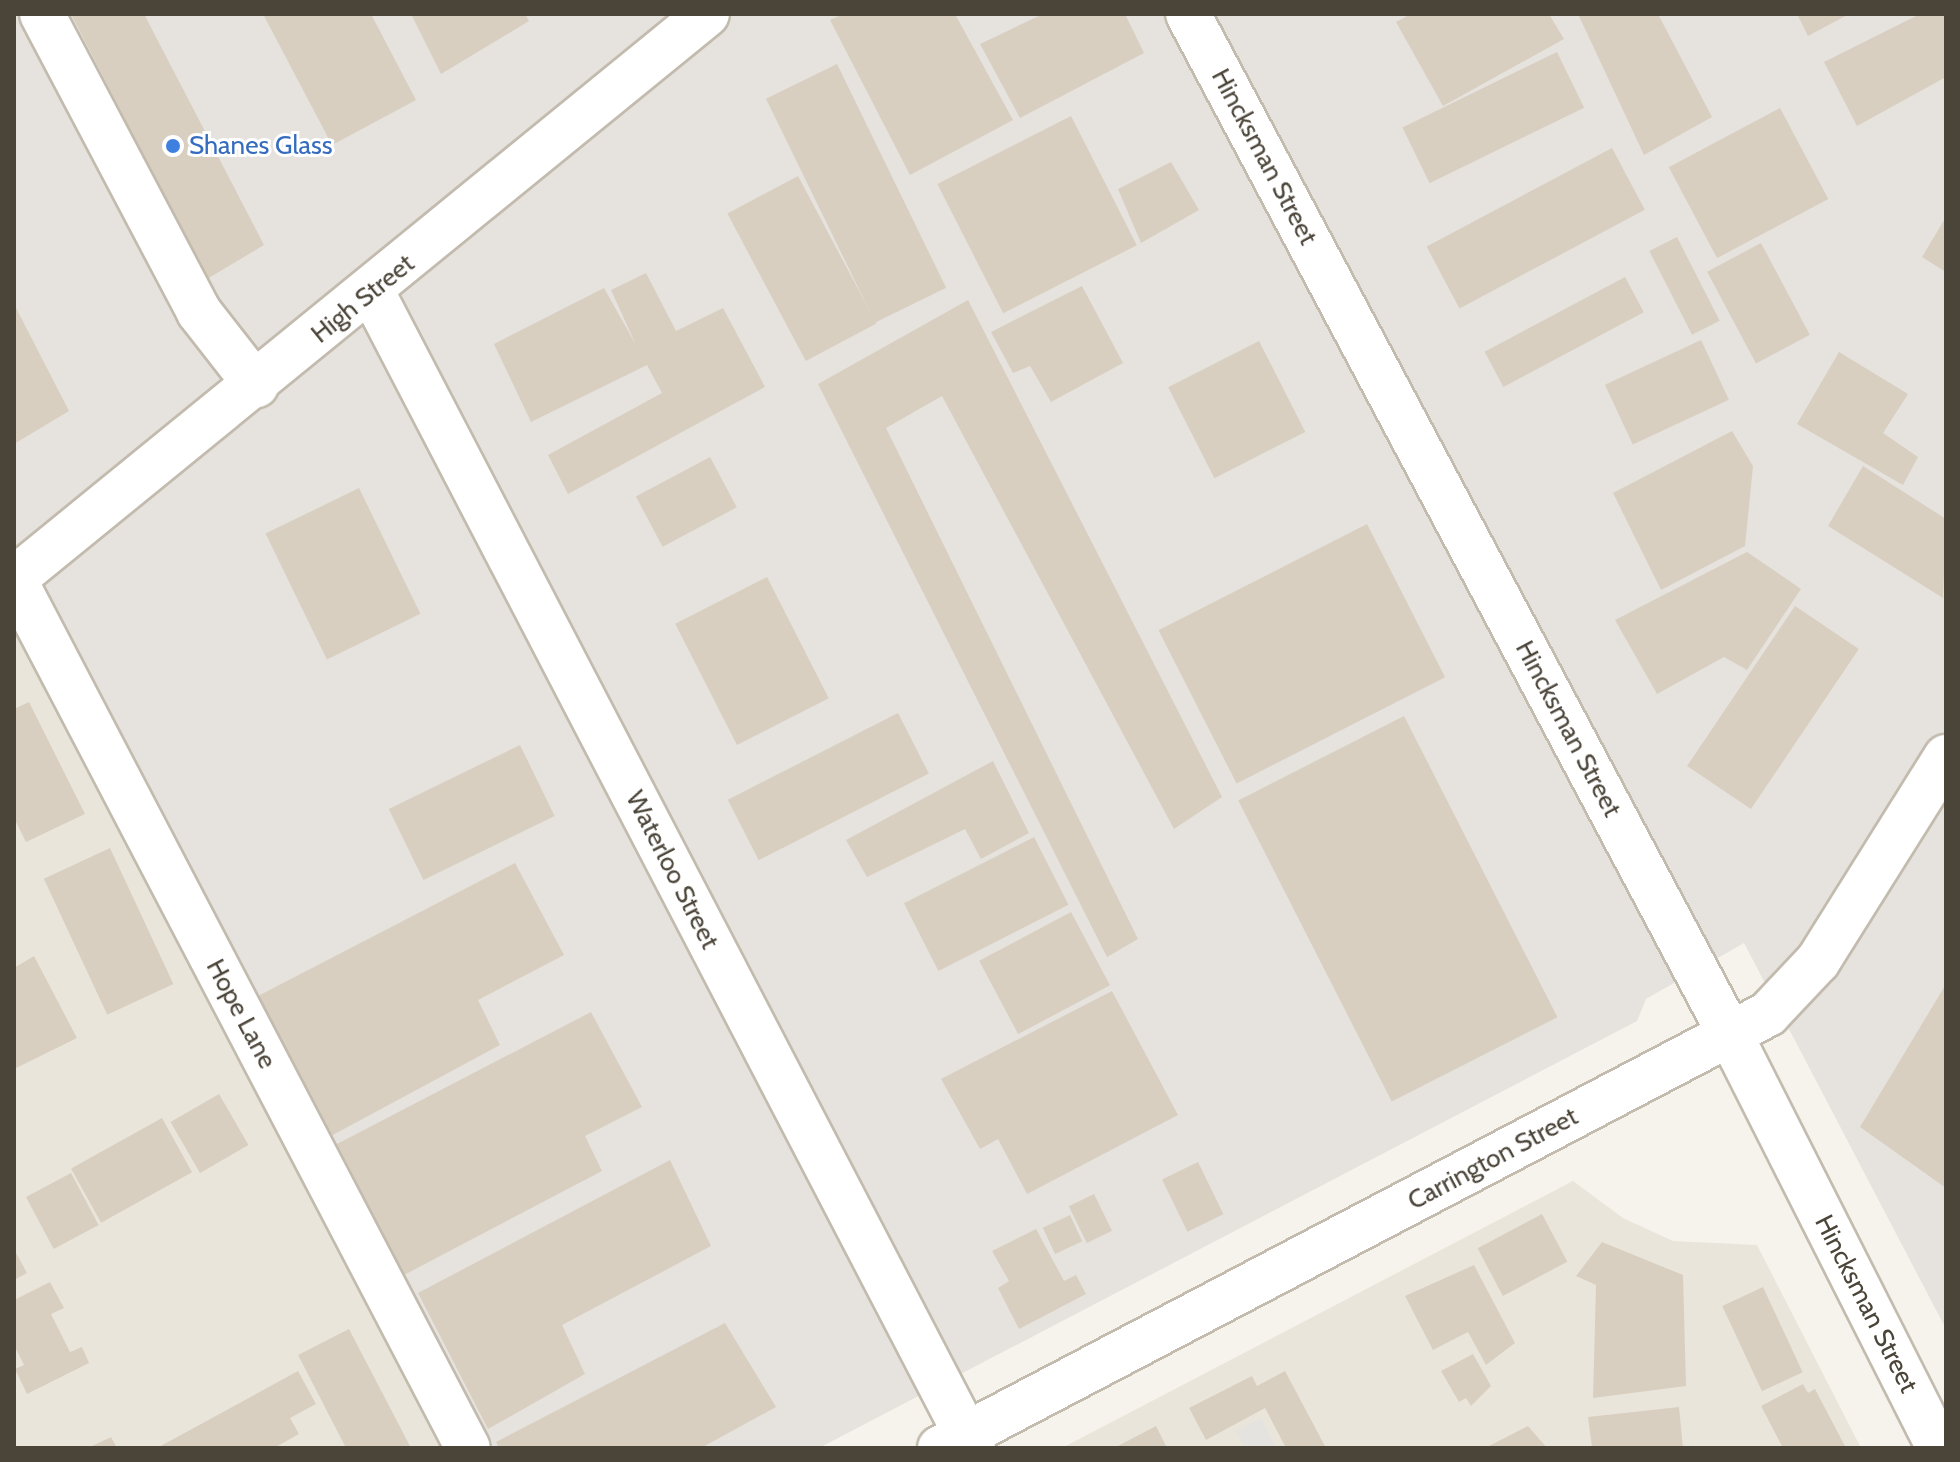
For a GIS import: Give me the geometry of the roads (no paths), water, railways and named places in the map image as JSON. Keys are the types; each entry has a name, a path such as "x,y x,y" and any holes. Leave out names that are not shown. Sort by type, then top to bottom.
{"street":[{"path":"42,14 199,312 256,385"},
{"name":"High Street","path":"14,579 372,292 707,14"},
{"name":"Hincksman Street","path":"1188,14 1731,1036 1939,1448"},
{"name":"Waterloo Street","path":"372,292 959,1443"},
{"name":"Hope Lane","path":"14,579 468,1448"},
{"name":"Carrington Street","path":"959,1443 1731,1036 1781,1004 1811,970 1946,757"}],"place":[{"name":"Shanes Glass","path":"173,146"}]}
